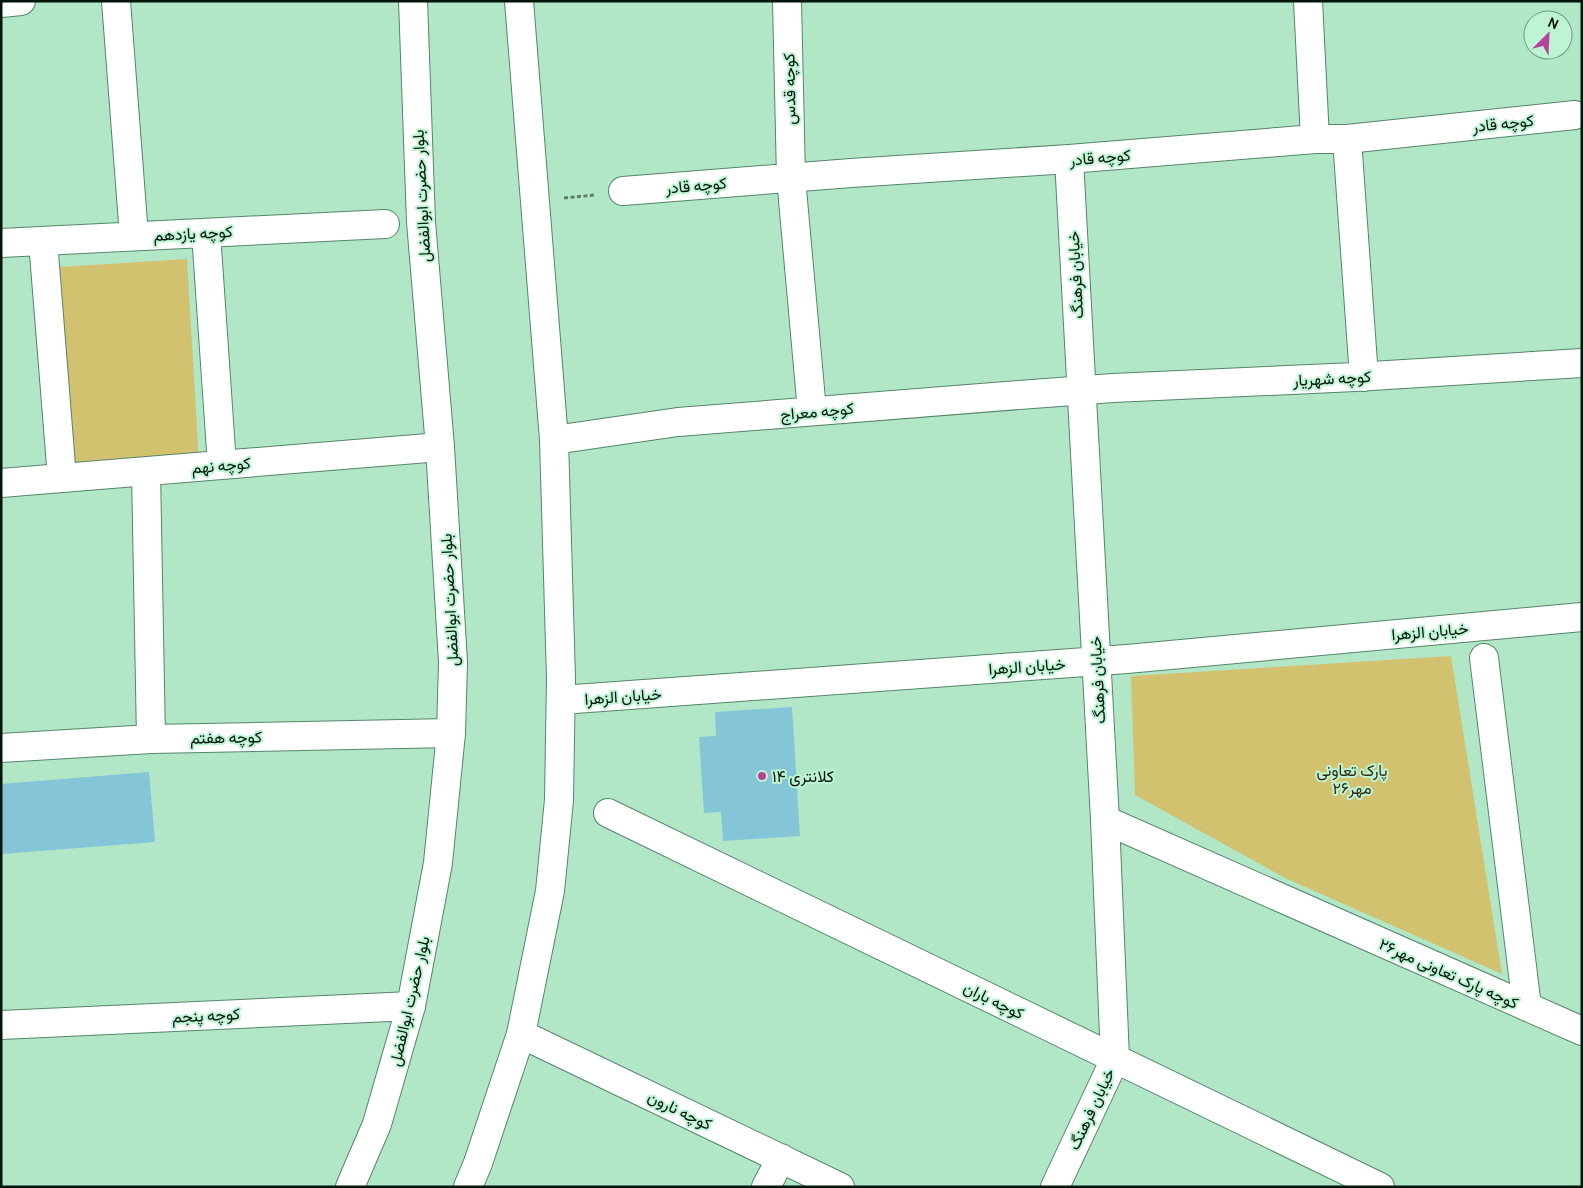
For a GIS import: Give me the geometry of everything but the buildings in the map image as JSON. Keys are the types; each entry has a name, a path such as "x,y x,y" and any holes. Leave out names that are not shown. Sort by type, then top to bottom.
{"street":[{"path":"1,3 20,1"},
{"path":"116,1 134,236"},
{"name":"بلوار حضرت ابوالفضل","path":"350,1187 377,1124 411,1006 438,863 452,733 453,662 440,447 421,222 413,1"},
{"path":"468,1187 478,1163 520,1034 550,892 559,800 561,700 554,440 519,1"},
{"name":"کوچه قدس","path":"787,1 790,178 812,411"},
{"path":"1308,1 1315,139"},
{"name":"کوچه قادر","path":"623,191 1069,159 1315,139 1347,139 1576,115"},
{"path":"1347,139 1364,377"},
{"name":"خیابان فرهنگ","path":"1054,1187 1115,1059 1105,820 1069,159"},
{"name":"کوچه یازدهم","path":"1,243 385,224"},
{"path":"206,233 222,465"},
{"path":"43,241 62,478"},
{"name":"کوچه شهریار","path":"1081,391 1364,377 1582,362"},
{"name":"کوچه معراج","path":"554,440 678,422 1081,391"},
{"name":"کوچه نهم","path":"1,483 440,447"},
{"path":"146,471 151,739"},
{"name":"خیابان الزهرا","path":"561,700 1096,662 1582,617"},
{"name":"کوچه پارک تعاونی مهر۲۶","path":"1484,658 1527,1007"},
{"name":"کوچه هفتم","path":"1,748 151,739 452,733"},
{"name":"کوچه باران","path":"608,813 1380,1187"},
{"name":"کوچه پارک تعاونی مهر۲۶","path":"1105,820 1527,1007"},
{"name":"کوچه پنجم","path":"1,1024 411,1006"},
{"path":"1527,1007 1582,1031"},
{"name":"کوچه نارون","path":"520,1034 840,1187"},
{"path":"766,1187 781,1158"}],"path":[{"path":"535,202 623,191"}],"green space":[{"path":"187,259 199,461 74,468 58,267"},
{"name":"پارک تعاونی مهر۲۶","path":"1451,656 1502,974 1285,878 1135,795 1131,676"}],"place":[{"name":"کلانتری ۱۴","path":"762,776"}]}
